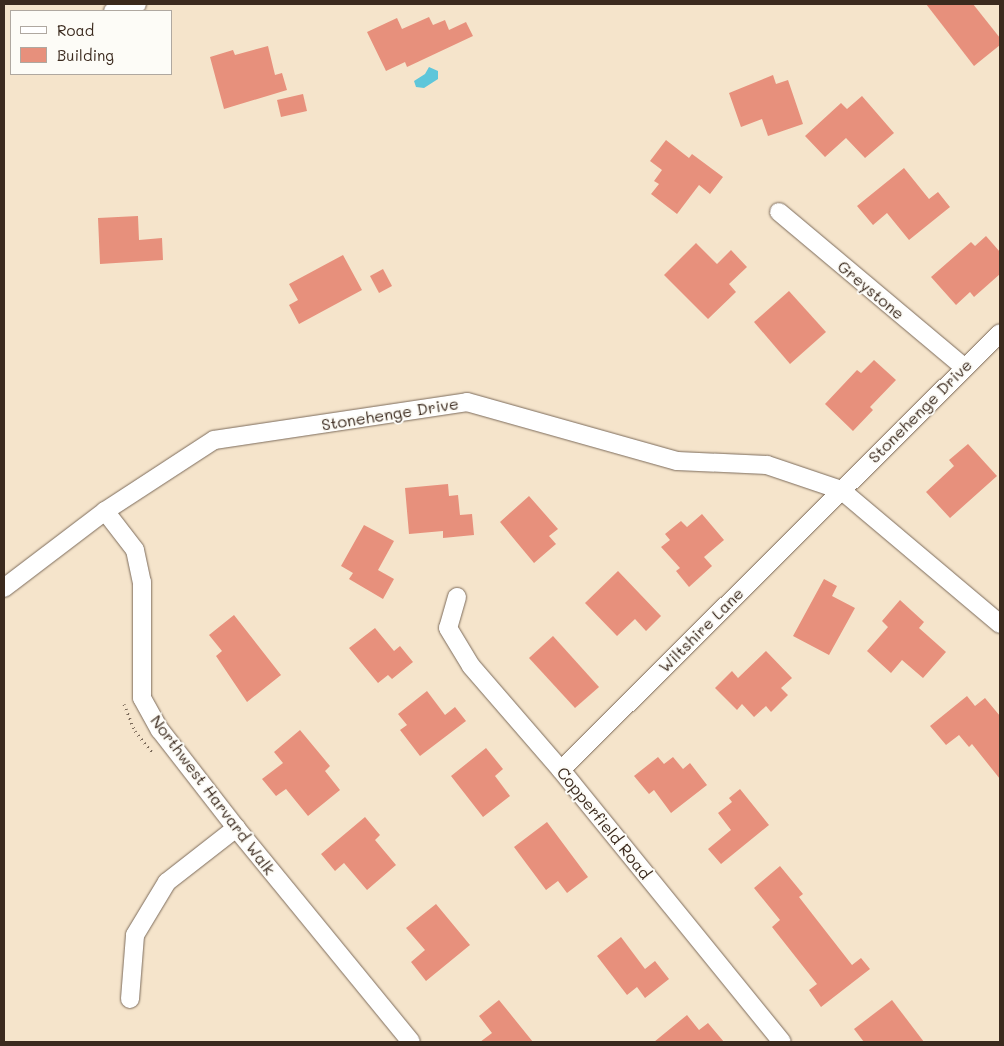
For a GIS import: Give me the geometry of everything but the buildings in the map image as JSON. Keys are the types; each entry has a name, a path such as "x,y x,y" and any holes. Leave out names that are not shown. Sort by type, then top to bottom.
{"street":[{"path":"116,10 136,4"},
{"name":"Greystone","path":"779,212 964,367"},
{"name":"Stonehenge Drive","path":"841,490 1000,333"},
{"name":"Stonehenge Drive","path":"4,588 105,511 214,440 467,402 677,461 767,465 841,490 1000,624"},
{"name":"Wiltshire Lane","path":"561,770 841,490"},
{"name":"Northwest Harvard Walk","path":"105,511 134,550 142,582 142,698 160,730 236,828 411,1042"},
{"name":"Copperfield Road","path":"457,597 448,628 470,666 561,770 782,1042"},
{"path":"130,999 135,935 167,882 236,828"}],"water":[{"path":"429,67 438,71 438,79 424,88 416,87 414,81 425,74"}]}
